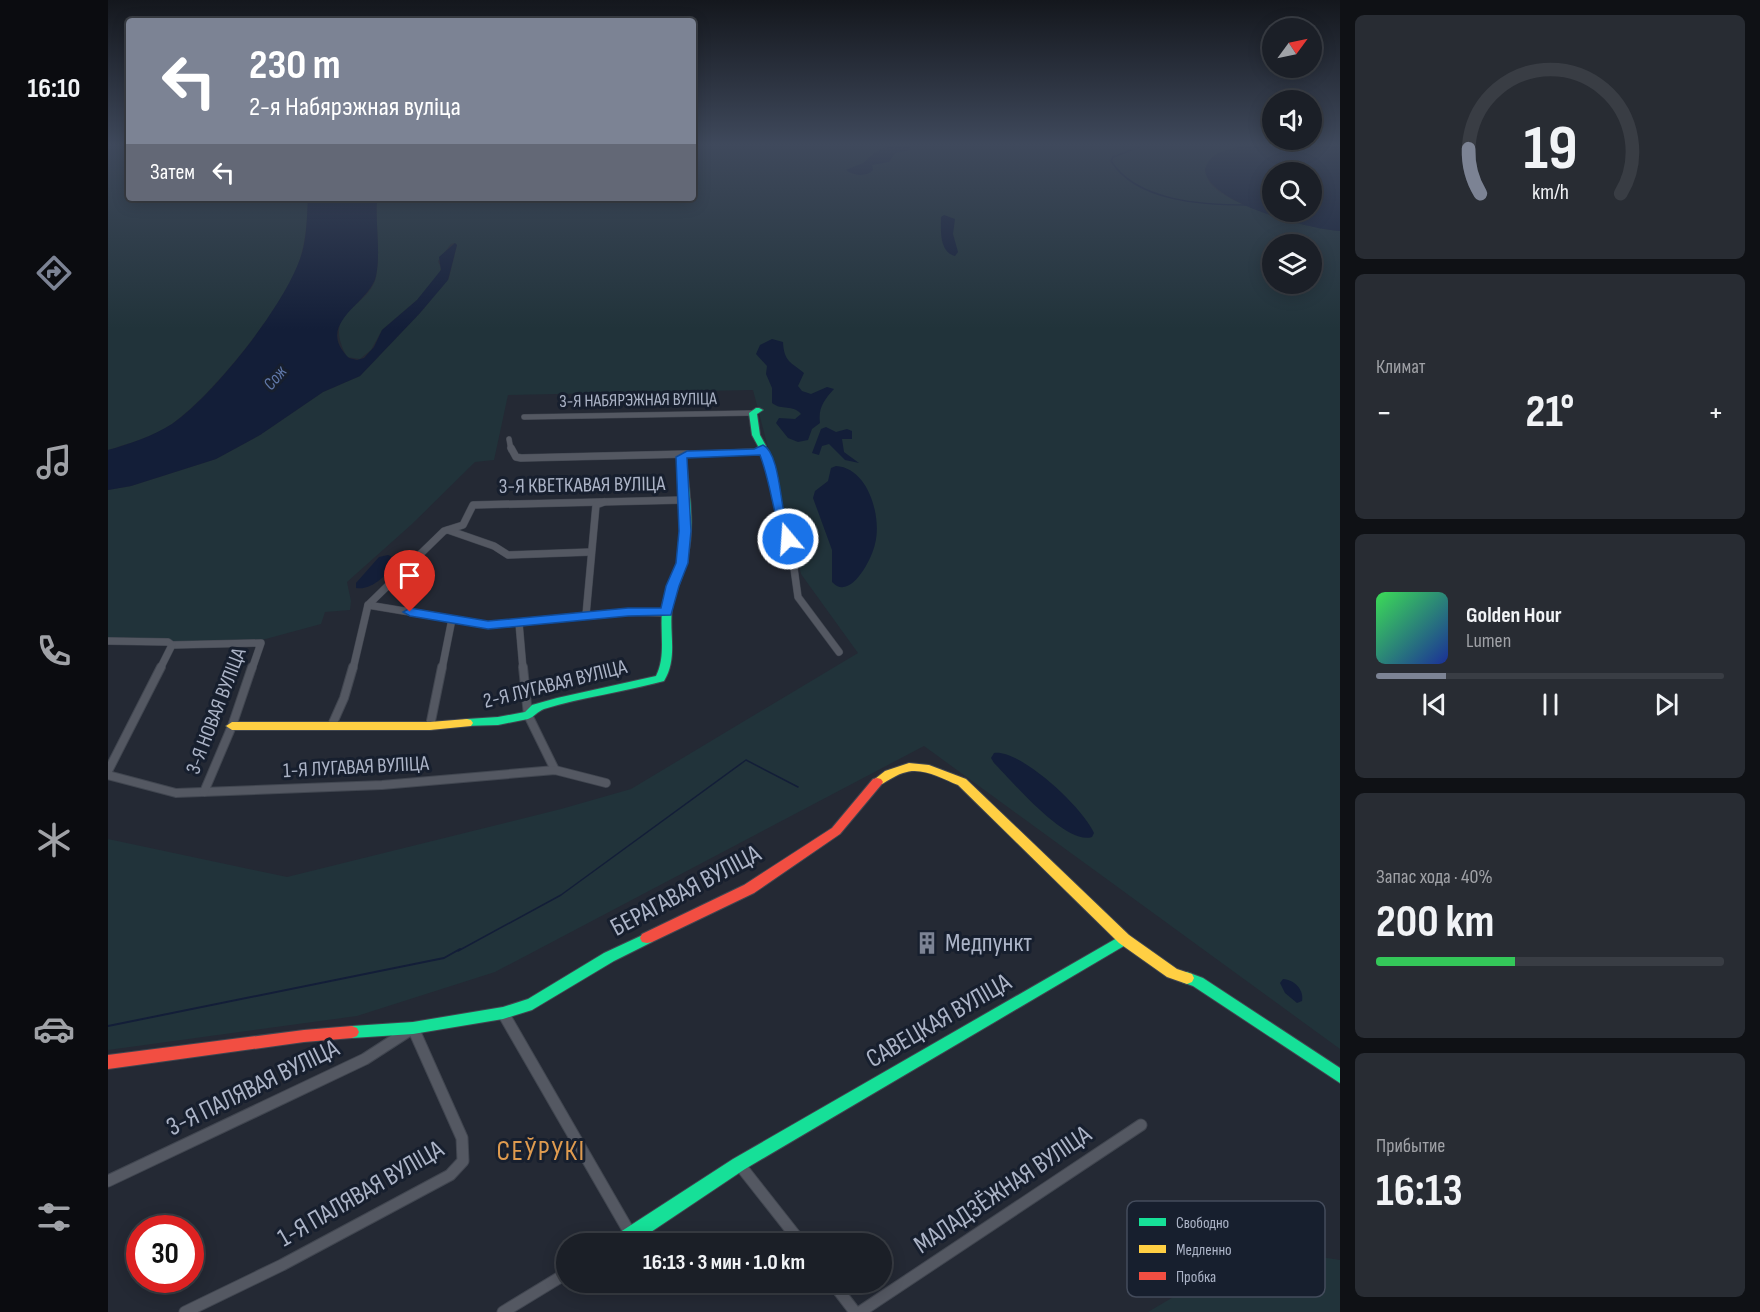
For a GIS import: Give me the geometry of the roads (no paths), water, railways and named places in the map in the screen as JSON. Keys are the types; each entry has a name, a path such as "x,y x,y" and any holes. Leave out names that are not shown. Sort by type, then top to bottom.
{"street":[{"name":"3-Я НАБЯРЭЖНАЯ ВУЛІЦА","path":"524,417 756,412"},
{"path":"756,412 756,435 771,469 778,508 792,554 798,597 839,652"},
{"path":"509,439 512,452 516,457 521,458 684,456 756,452 763,448"},
{"name":"2-Я ЛУГАВАЯ ВУЛІЦА","path":"231,726 332,724 430,726 498,721 528,715 536,708 660,679 665,675 666,664 666,612 672,586 682,563 684,456"},
{"path":"586,615 596,505 611,500"},
{"name":"3-Я КВЕТКАВАЯ ВУЛІЦА","path":"448,530 463,525 471,507 480,504 683,500"},
{"path":"332,724 339,714 360,643 368,605 413,559 448,530 464,540 499,546 508,555 591,552"},
{"path":"368,605 488,625 586,615 666,612"},
{"path":"430,726 452,619"},
{"path":"519,623 528,715 555,770"},
{"path":"108,641 168,642 172,645 108,773"},
{"name":"3-Я НОВАЯ ВУЛІЦА","path":"172,645 261,643 204,792"},
{"name":"БЕРАГАВАЯ ВУЛІЦА","path":"108,1062 304,1036 413,1028 503,1013 532,1004 609,957 749,889 836,831 872,786 886,774 914,765 932,769 962,782 1124,939"},
{"name":"1-Я ЛУГАВАЯ ВУЛІЦА","path":"108,773 176,793 382,785 555,770 606,783"},
{"path":"1124,939 1172,974 1198,982 1340,1076"},
{"name":"САВЕЦКАЯ ВУЛІЦА","path":"634,1233 739,1164 1124,939"},
{"path":"503,1013 630,1233"},
{"name":"3-Я ПАЛЯВАЯ ВУЛІЦА","path":"108,1181 365,1059 413,1028"},
{"name":"1-Я ПАЛЯВАЯ ВУЛІЦА","path":"185,1312 282,1265 429,1186 450,1174 463,1161 462,1138 413,1028"},
{"name":"МАЛАДЗЁЖНАЯ ВУЛІЦА","path":"860,1312 1142,1125"},
{"path":"739,1164 793,1233"},
{"path":"503,1312 556,1280"},
{"path":"840,1293 855,1312"}],"water":[{"name":"Сож","path":"307,207 377,207 376,276 372,286 340,324 337,334 340,346 349,358 357,360 364,358 374,347 382,330 417,300 441,270 439,257 455,243 457,245 448,280 360,376 323,392 260,435 216,459 131,486 108,490 108,450 133,442 172,424 229,369 267,319 296,270 306,230"},
{"path":"1250,207 1262,207 1262,212"},
{"path":"1322,207 1340,207 1340,231 1292,222 1322,222"},
{"path":"944,215 955,219 953,234 958,252 955,256 946,250 942,240 941,217"},
{"path":"772,339 783,342 787,358 804,373 798,386 802,391 811,394 827,387 834,389 822,404 820,423 812,429 808,440 798,442 788,438 776,423 779,418 795,419 801,414 794,409 772,403 772,388 766,374 767,366 756,354 760,345"},
{"path":"826,427 836,432 847,429 852,431 852,439 842,439 844,452 859,463 845,460 829,444 822,446 819,455 812,453 821,429"},
{"path":"836,466 857,475 865,485 874,508 877,533 870,559 865,568 853,583 846,587 839,587 832,582 832,550 813,498 815,491 828,481 831,468"},
{"path":"388,555 397,561 385,576 368,587 356,588 356,583 379,557"},
{"path":"994,753 1006,754 1020,760 1050,782 1088,823 1094,833 1092,837 1081,837 1068,832 1040,810 994,763 991,758"},
{"path":"1283,979 1298,986 1302,993 1302,1001 1297,1003 1285,993 1280,983"}],"waterway":[{"path":"458,951 561,895 746,760 798,787"},
{"path":"108,1026 444,958 460,949"}],"place":[{"name":"Медпункт","path":"927,943"}],"district":[{"name":"СЕЎРУКІ","path":"541,1151"}]}
